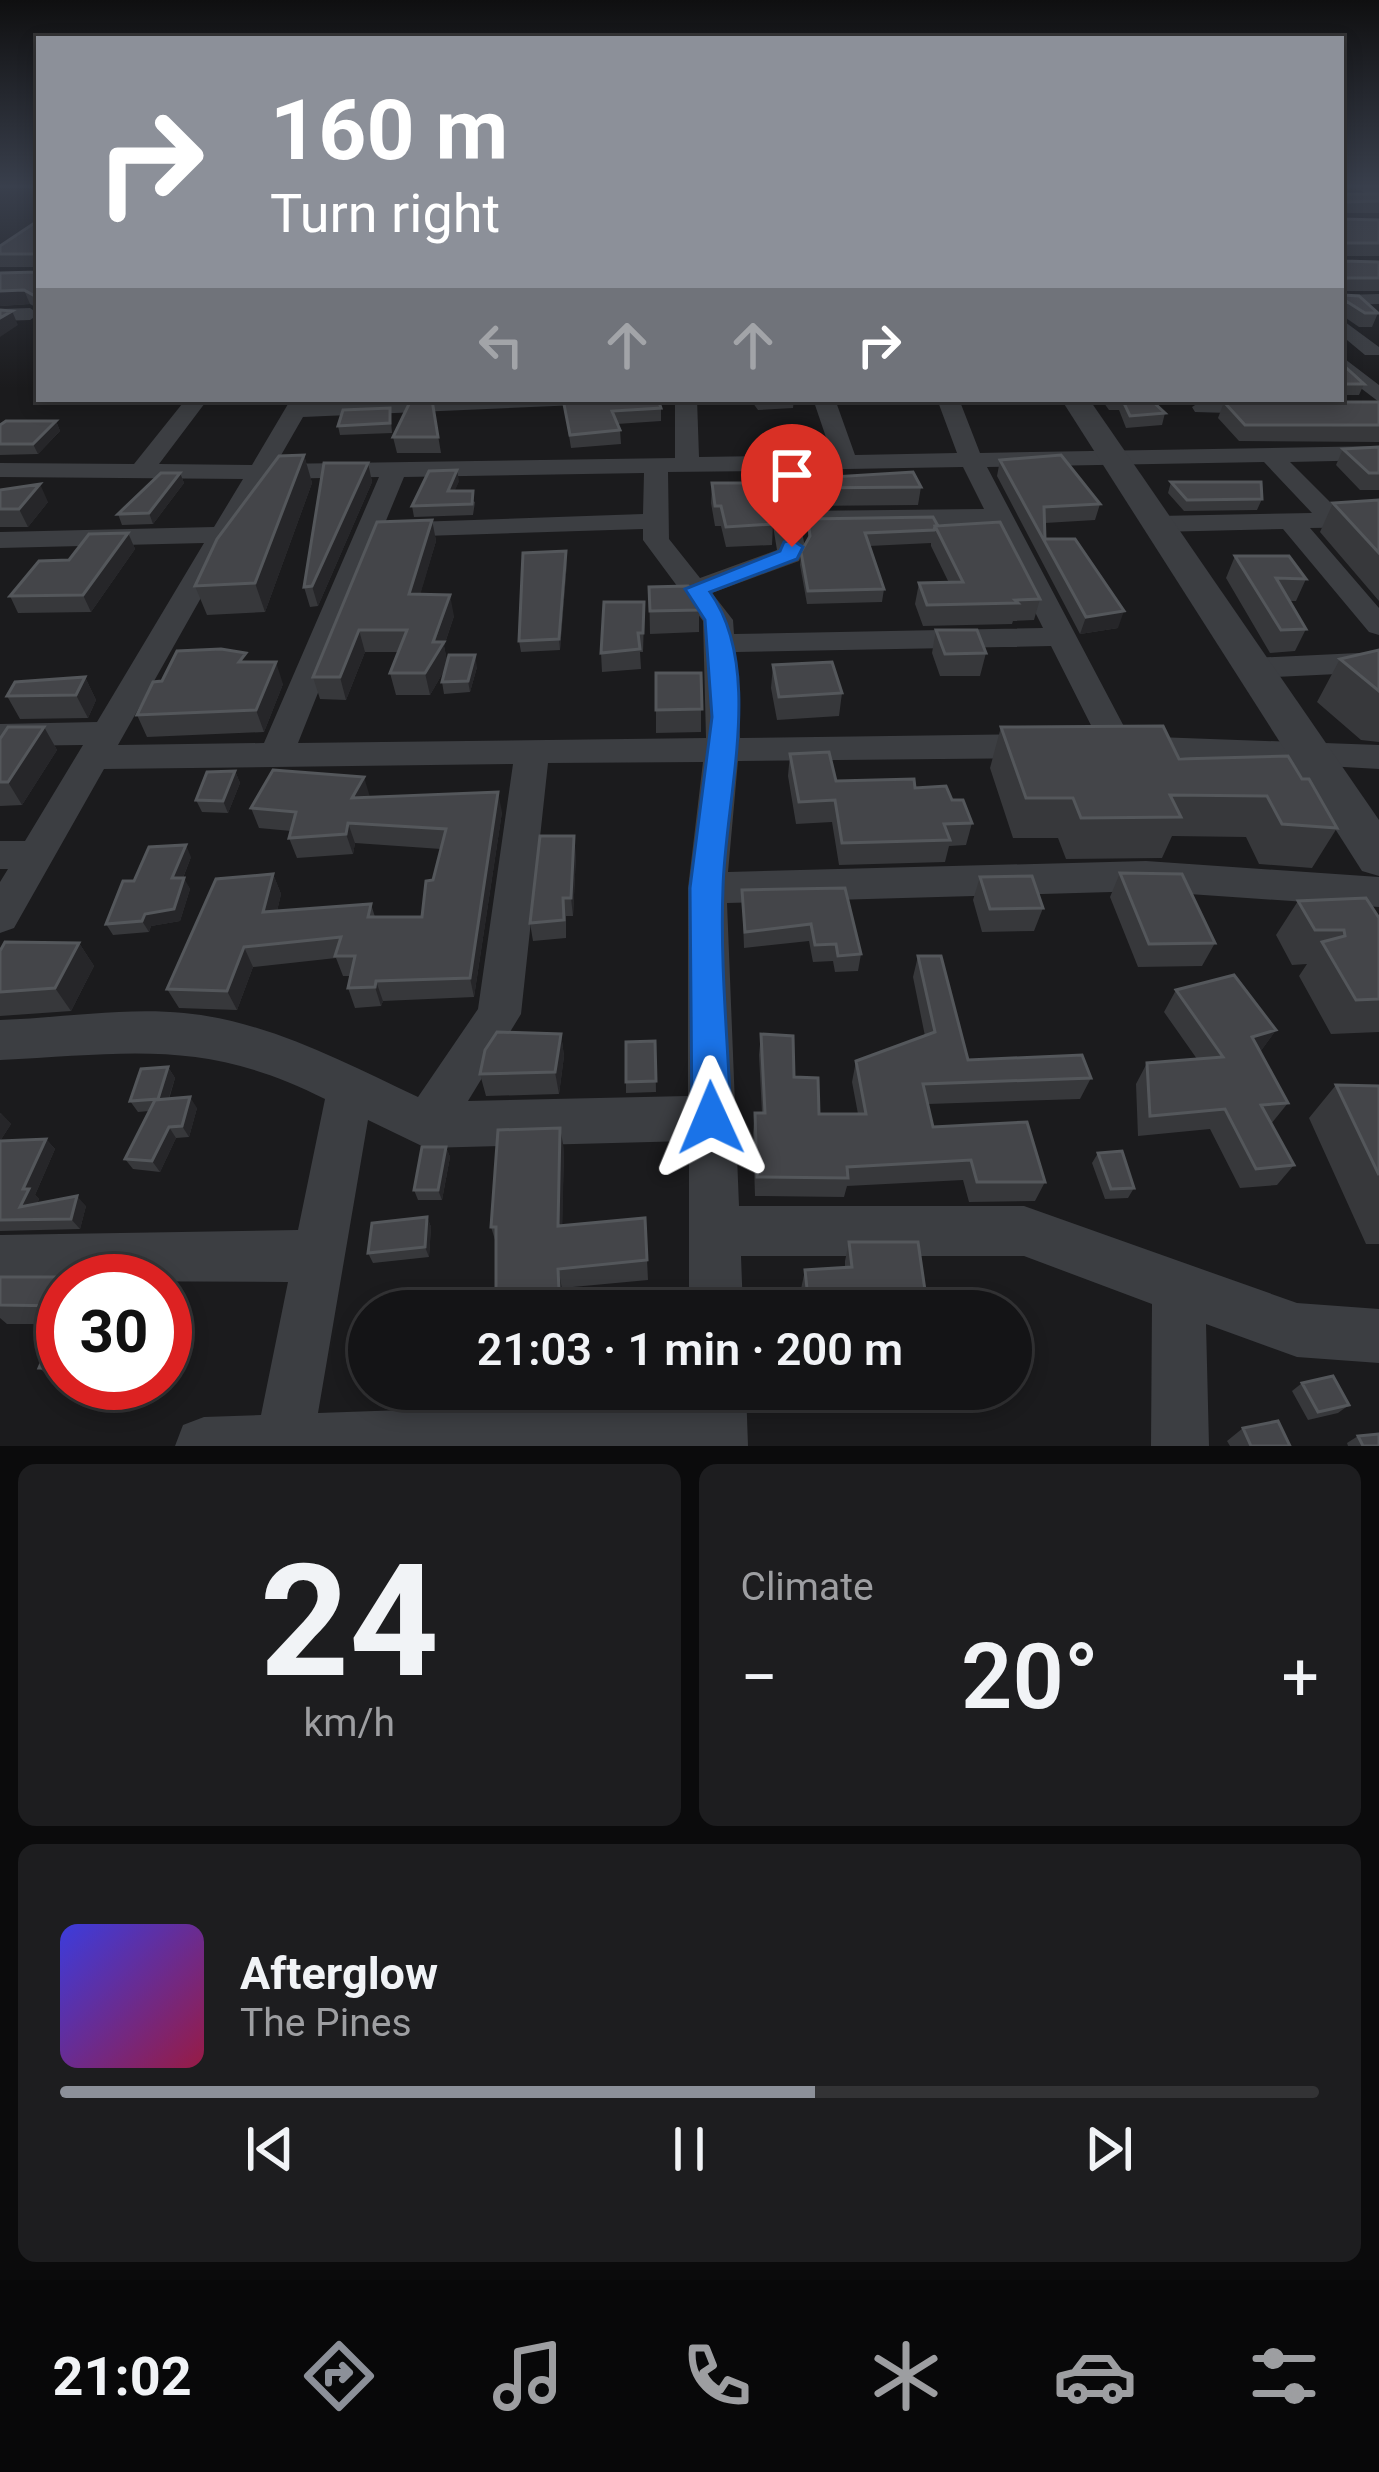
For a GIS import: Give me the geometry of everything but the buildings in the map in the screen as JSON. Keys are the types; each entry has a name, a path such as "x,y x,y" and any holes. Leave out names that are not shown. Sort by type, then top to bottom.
{"street":[{"path":"1344,300 1379,299"},
{"path":"0,315 36,312"},
{"path":"1344,328 1375,351"},
{"path":"1344,352 1375,351"},
{"path":"1344,366 1364,395"},
{"path":"141,471 195,402"},
{"path":"0,917 18,855 100,745 298,405 438,402"},
{"path":"686,402 687,463"},
{"path":"825,402 844,460"},
{"path":"949,402 971,459 1117,745"},
{"path":"1077,402 1379,858"},
{"path":"1199,403 1291,407"},
{"path":"1199,403 1333,520"},
{"path":"0,470 260,472 1378,454"},
{"path":"696,589 789,555 774,461"},
{"path":"656,463 656,540 718,620 723,749 706,888 715,1290"},
{"path":"276,755 394,468"},
{"path":"786,519 1000,516"},
{"path":"1157,524 1379,519"},
{"path":"369,530 655,521"},
{"path":"1291,522 1379,626"},
{"path":"0,540 223,535"},
{"path":"719,643 1062,637"},
{"path":"1252,668 1379,662"},
{"path":"0,735 276,755 1117,745 1379,757"},
{"path":"426,1125 499,1014 532,752"},
{"path":"706,888 1145,876 1379,892"},
{"path":"0,1040 181,1032 229,1040 291,1059 426,1125 711,1118"},
{"path":"284,1443 350,1090"},
{"path":"714,1231 1024,1231 1298,1330 1379,1336"},
{"path":"0,1261 319,1256"},
{"path":"1179,1290 1180,1446"},
{"path":"204,1446 719,1421"}],"route":[{"path":"711,1118 706,888 725,717 718,620 696,589 789,555 792,547"}]}
